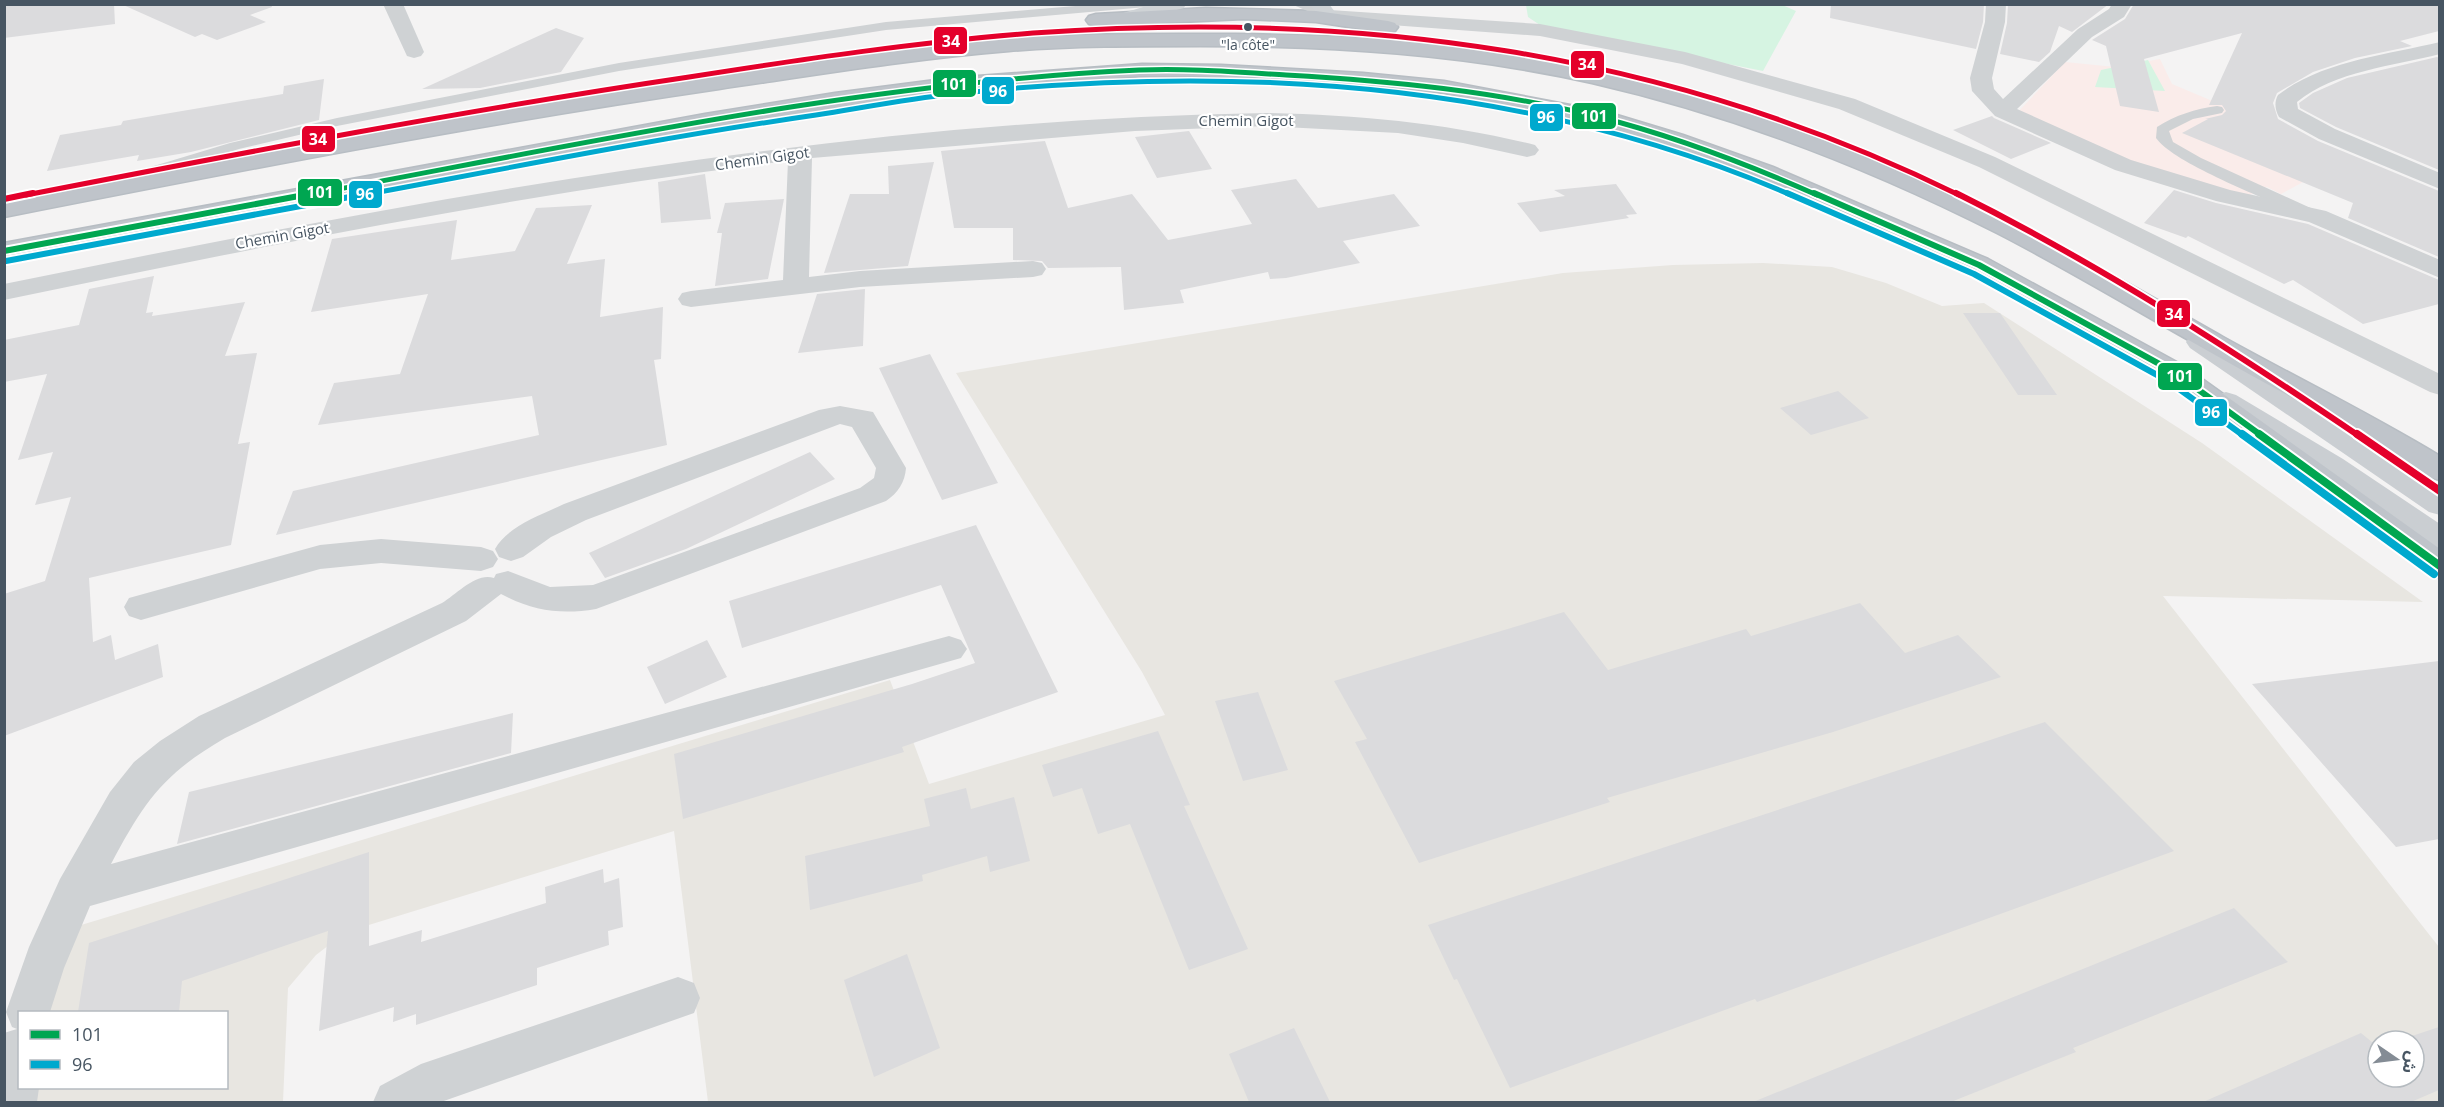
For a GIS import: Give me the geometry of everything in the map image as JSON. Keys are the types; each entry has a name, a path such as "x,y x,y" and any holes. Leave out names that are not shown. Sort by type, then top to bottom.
{"highway":[{"path":"994,47 1044,28 1083,20 1323,10 1600,78 1713,109 1880,171 1969,210 2071,261 2439,470"},
{"path":"4,210 626,95 994,47 1125,40 1271,39 1335,42 1458,53 1532,64 1600,78"},
{"path":"4,252 693,124 835,100 951,84 1142,70 1281,73 1444,87 1599,117 1675,140 1765,172 1979,265 2174,372 2439,566"}],"main road":[{"path":"2141,302 2439,504"},
{"path":"2174,372 2256,418 2332,466 2439,540"}],"street":[{"path":"393,4 414,52"},
{"path":"1127,18 1177,4"},
{"path":"1996,4 1995,22 1981,78 1983,91 2002,111 2123,165 2225,196 2317,216 2439,270"},
{"path":"2002,111 2085,33 2117,13 2122,4"},
{"path":"1323,10 1540,30 1685,58 1846,104 1987,162 2439,386"},
{"path":"2434,177 2326,134 2288,112 2286,100 2294,92 2331,76 2439,48"},
{"name":"Chemin Gigot","path":"4,292 279,235 608,179 851,146 1171,120 1296,119 1407,128 1480,138 1527,150"},
{"path":"796,288 800,153"},
{"path":"691,299 860,279 1034,268"},
{"path":"28,1011 36,983 75,892 122,807 138,784 158,763 184,743 212,727 466,605 497,570 540,528 575,512 840,415 862,419 891,468 888,484 871,496 596,597 574,601 535,598 497,570 381,551 320,557 141,607"},
{"path":"75,892 949,649"},
{"path":"396,1102 421,1087 678,998"},
{"path":"14,1102 18,1067"}],"lane":[{"path":"63,198 171,164 337,122 619,67 876,28 1146,4"},
{"path":"1296,4 1323,10"},
{"path":"2217,110 2175,120 2162,130 2163,138 2168,145 2196,161 2317,216"}],"shaded area":[{"path":"2160,59 2172,84 2348,158 2281,194 2267,187 2247,196 2092,151 2016,114 2065,62 2115,67"},
{"path":"1763,263 1832,267 1886,283 1942,306 1984,303 2202,443 2423,602 2163,596 2439,947 2439,1102 708,1102 674,831 346,932 316,955 288,988 283,1102 23,1102 27,1089 228,1089 228,1011 46,1011 68,929 890,680 929,784 1165,715 1142,672 956,373 1563,273 1673,265"}],"green space":[{"path":"1780,4 1796,11 1763,71 1543,27 1528,17 1526,5"},
{"path":"2148,60 2165,91 2095,87 2101,70"}],"building":[{"path":"4,4 114,4 115,24 4,38"},
{"path":"121,4 271,4 272,7 250,15 266,22 217,40 202,34 195,37"},
{"path":"1831,4 1984,4 1983,22 1976,49 1830,18"},
{"path":"2008,4 2109,4 2072,32 2059,26 2050,52 2039,62 2000,54 2007,23"},
{"path":"2134,4 2439,4 2439,31 2400,41 2412,46 2355,58 2313,72 2277,93 2273,103 2278,119 2318,141 2439,191 2439,257 2348,218 2353,203 2182,133 2208,119 2205,119 2222,115 2226,111 2222,105 2209,105 2242,33 2144,59 2159,112 2120,106 2106,46 2092,40 2125,19"},
{"path":"556,28 584,38 561,72 480,88 422,89"},
{"path":"2439,58 2439,170 2336,127 2300,108 2299,103 2313,93 2347,78"},
{"path":"324,79 319,120 191,152 137,161 139,155 47,171 60,135 121,125 123,121 283,94 284,86"},
{"path":"1992,116 2051,143 2011,159 1953,130"},
{"path":"1189,131 1212,169 1157,178 1135,137"},
{"path":"1045,141 1068,208 1132,194 1168,240 1252,224 1231,190 1296,179 1318,208 1394,194 1420,226 1343,241 1360,263 1286,278 1270,279 1268,272 1180,290 1184,303 1124,310 1121,267 1048,268 1042,261 1013,260 1013,228 954,228 941,151"},
{"path":"934,162 908,266 824,273 850,194 889,194 888,166"},
{"path":"705,174 711,219 661,223 658,182"},
{"path":"1616,184 1637,214 1626,215 1629,218 1540,232 1517,203 1565,196 1554,190"},
{"path":"2174,190 2216,203 2308,224 2439,280 2439,304 2363,324 2293,280 2284,284 2188,236 2186,238 2144,223"},
{"path":"784,199 768,279 715,286 722,233 717,233 725,203"},
{"path":"592,205 567,264 605,259 600,317 663,307 661,359 654,360 667,445 276,535 293,491 539,435 532,396 318,425 334,383 400,374 428,294 311,312 332,239 457,220 451,260 515,251 536,208"},
{"path":"154,276 146,313 153,312 152,316 245,302 225,356 257,353 238,444 250,442 231,545 89,578 93,642 111,635 115,660 158,644 163,677 4,736 4,594 45,581 71,497 35,505 53,452 18,460 47,374 4,382 4,340 79,325 89,289"},
{"path":"865,289 863,346 798,353 817,294"},
{"path":"1963,313 2000,313 2057,395 2018,395"},
{"path":"930,354 998,483 942,500 879,368"},
{"path":"1838,391 1869,418 1811,435 1780,408"},
{"path":"810,452 835,479 686,549 605,578 589,553"},
{"path":"976,525 1058,692 902,747 904,752 683,819 674,754 912,684 975,663 941,585 742,648 729,601"},
{"path":"1860,603 1905,653 1958,635 2001,677 1833,732 1607,798 1610,802 1419,863 1355,742 1367,739 1334,681 1564,612 1608,670 1746,629 1751,636"},
{"path":"707,640 727,677 665,704 647,667"},
{"path":"2439,661 2439,839 2396,847 2252,684"},
{"path":"1258,692 1288,770 1243,781 1215,701"},
{"path":"513,713 511,753 177,844 189,792"},
{"path":"2045,722 2174,851 1757,1002 1755,999 1510,1088 1428,925"},
{"path":"1158,731 1190,805 1184,806 1248,949 1189,970 1130,824 1098,834 1082,788 1053,797 1042,765"},
{"path":"966,788 971,809 1014,797 1030,861 990,872 987,856 922,875 923,881 810,910 805,856 930,826 924,799"},
{"path":"369,852 369,946 422,930 421,942 546,903 545,887 603,869 604,883 619,878 623,927 608,931 609,945 537,968 537,985 416,1025 416,1014 393,1022 394,1007 319,1031 328,931 182,981 179,1011 78,1011 89,943"},
{"path":"2234,908 2288,962 2073,1048 2076,1052 1951,1102 1753,1102"},
{"path":"907,954 940,1048 874,1077 844,980"},
{"path":"2439,1027 2439,1090 2411,1102 2203,1102 2361,1033 2366,1037 2366,1089 2426,1089 2426,1031"},
{"path":"1294,1028 1330,1102 1249,1102 1229,1054"}],"transit line":[{"name":"34","path":"4,199 454,114 787,62 938,42 1033,33 1165,27 1298,29 1430,38 1542,55 1682,89 1820,135 1942,186 2017,223 2161,306 2440,491"},
{"name":"101","path":"4,251 705,121 951,84 1142,70 1221,71 1363,79 1444,87 1599,117 1675,140 1765,172 1979,265 2174,372 2440,566"},
{"name":"96","path":"6,261 707,131 952,94 1142,81 1221,81 1362,89 1442,97 1596,127 1672,150 1761,182 1974,274 2168,381 2434,574"}],"place":[{"name":"\"la côte\"","path":"1248,27"}]}
